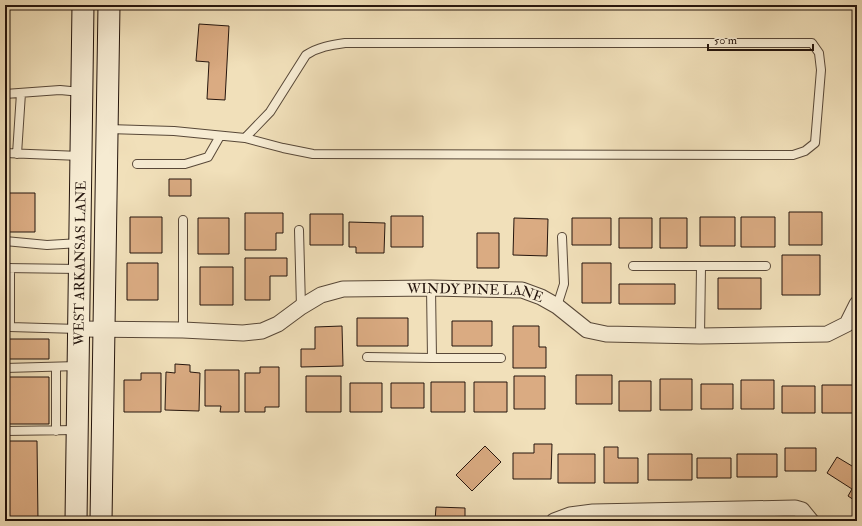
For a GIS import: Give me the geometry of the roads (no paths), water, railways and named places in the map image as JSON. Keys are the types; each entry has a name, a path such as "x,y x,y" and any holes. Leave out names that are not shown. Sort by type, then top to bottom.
{"main road":[{"name":"WEST ARKANSAS LANE","path":"76,521 83,5"},
{"name":"WEST ARKANSAS LANE","path":"102,521 109,5"}],"street":[{"name":"WINDY PINE LANE","path":"79,329 183,330 243,333 262,331 278,324 301,307 321,295 343,289 431,288 522,290 541,297 557,306 586,330 606,334 700,336 826,334 846,324 857,304"},
{"path":"554,521 570,515 593,512 795,508 802,510 810,519"}],"lane":[{"path":"107,129 174,131 245,138 313,154 793,155 810,148 815,143 821,70 819,53 812,43 345,43 327,46 306,55 270,112 245,138"},
{"path":"5,94 60,90 82,92"},
{"path":"17,154 21,93"},
{"path":"137,164 185,164 208,157 220,136"},
{"path":"5,153 81,156"},
{"path":"183,220 183,330"},
{"path":"298,230 301,307"},
{"path":"557,306 564,284 562,237"},
{"path":"5,241 47,245 80,243"},
{"path":"633,266 766,266"},
{"path":"700,336 701,267"},
{"path":"79,329 10,327 7,268 80,269"},
{"path":"431,288 432,358"},
{"path":"368,358 500,358"},
{"path":"5,368 78,366"},
{"path":"56,367 56,431"},
{"path":"5,431 77,430"}]}
